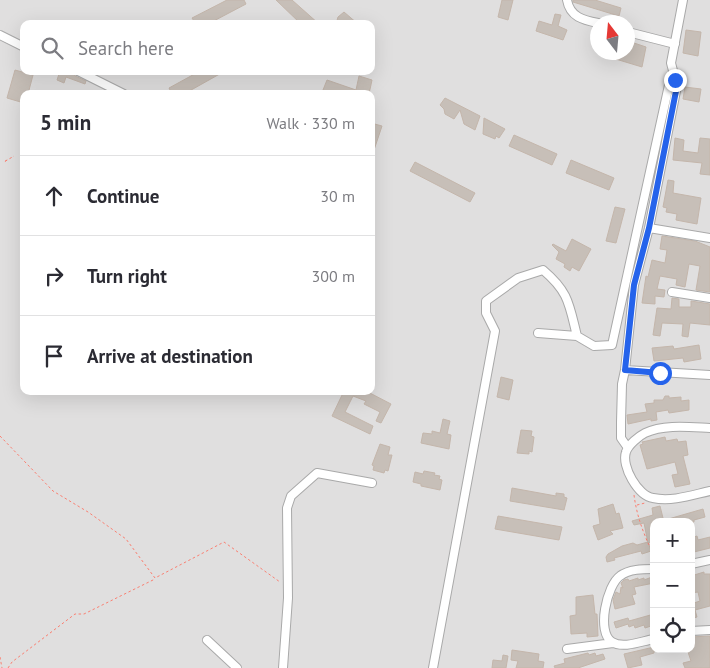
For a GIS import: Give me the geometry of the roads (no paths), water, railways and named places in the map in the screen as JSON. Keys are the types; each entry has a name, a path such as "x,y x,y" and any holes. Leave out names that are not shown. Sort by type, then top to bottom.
{"street":[{"path":"567,0 570,11 580,19 590,22"},
{"path":"628,448 621,438 622,384 634,285 649,228 677,86 671,63 683,0"},
{"path":"635,34 675,44"},
{"path":"0,35 20,45"},
{"path":"86,75 116,90"},
{"path":"538,333 577,336 594,346 612,344 669,85"},
{"path":"649,228 710,238"},
{"path":"432,668 495,331 486,313 486,300 518,278 542,270 554,279 568,297 577,336"},
{"path":"672,292 710,298"},
{"path":"625,370 710,375"},
{"path":"710,428 682,427 656,429 643,434 628,448 625,456 631,479 641,493 652,498 678,498 710,491"},
{"path":"283,668 288,587 287,508 291,496 317,473 372,482"},
{"path":"695,563 710,560"},
{"path":"613,643 607,637 603,625 604,610 611,590 619,576 629,571 650,569"},
{"path":"695,631 710,630"},
{"path":"207,640 237,668"},
{"path":"567,649 613,643 623,645 650,640"}]}
